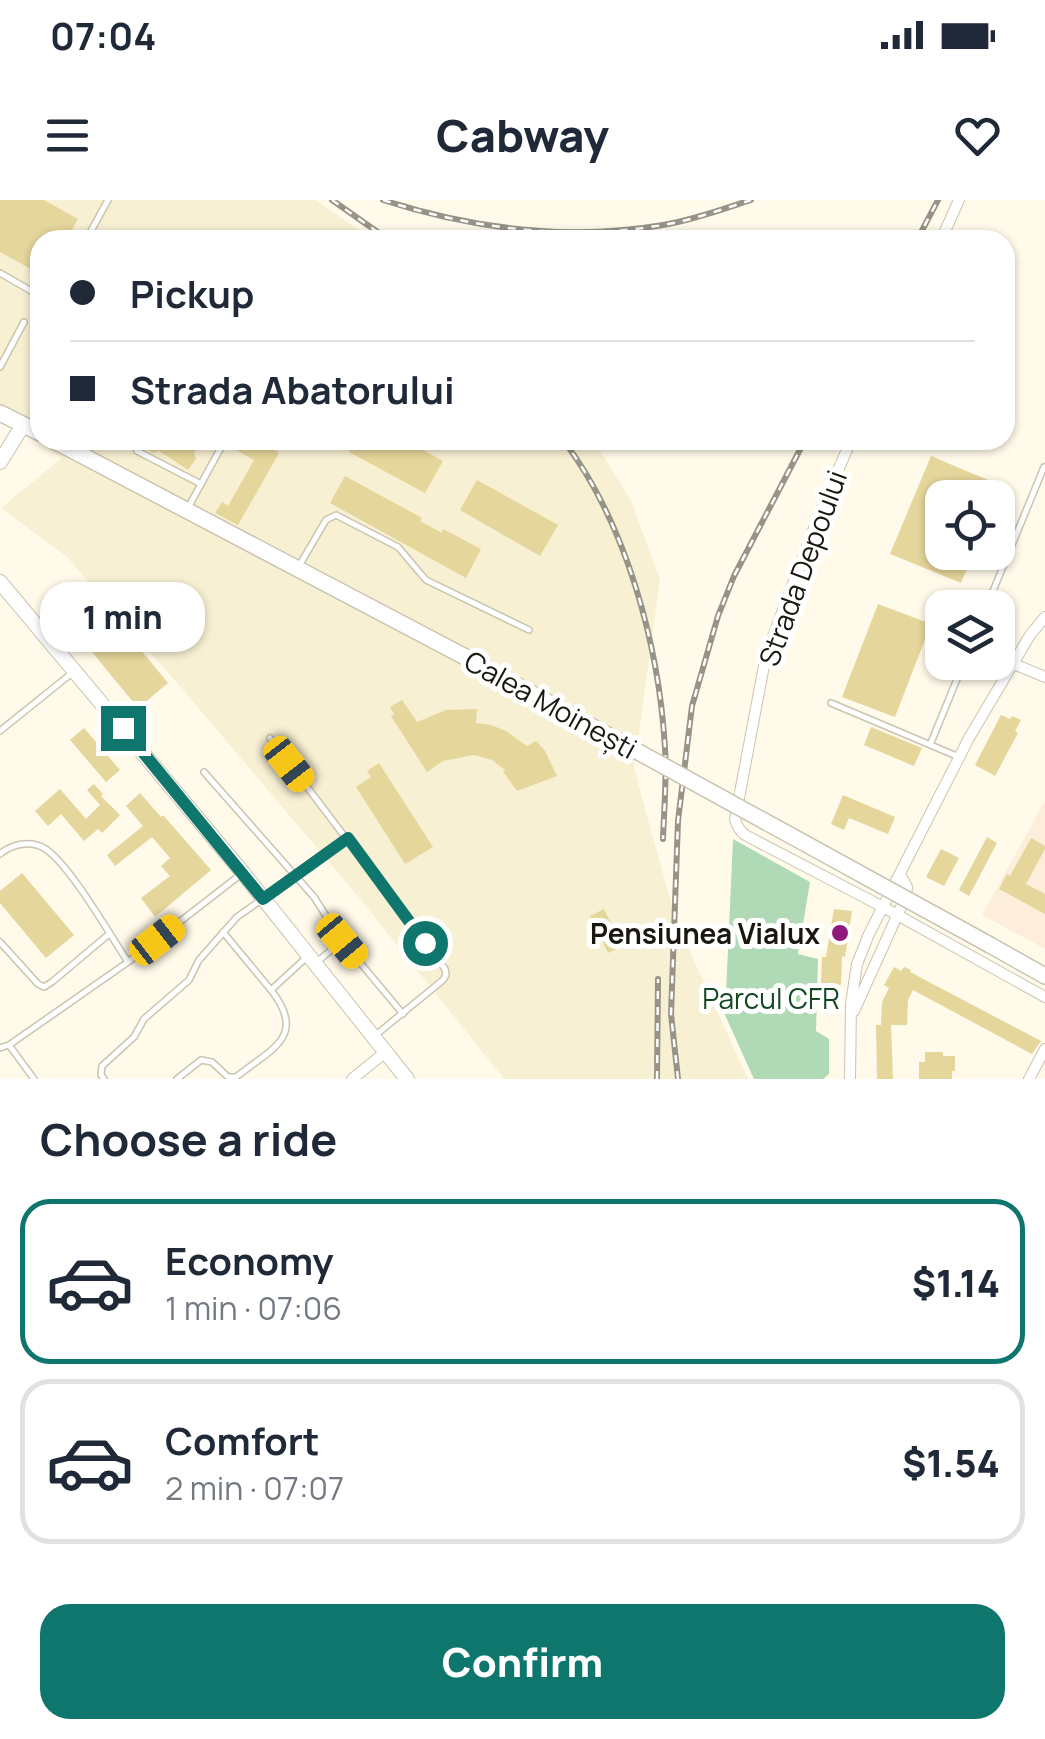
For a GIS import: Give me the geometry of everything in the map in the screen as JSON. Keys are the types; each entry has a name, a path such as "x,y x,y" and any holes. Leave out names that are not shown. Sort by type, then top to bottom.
{"main road":[{"path":"0,412 30,429"},
{"name":"Calea Moinești","path":"72,450 469,659 1045,976"}],"street":[{"path":"946,230 959,200"},
{"path":"0,462 23,425"},
{"name":"Strada Depoului","path":"847,450 766,655 735,818 740,832 1045,998"},
{"path":"0,582 243,873 407,1079"},
{"path":"1015,662 1045,617"},
{"path":"1015,664 1045,677"},
{"path":"848,1078 857,964 959,757 1005,680"},
{"path":"851,1016 906,896 902,870"},
{"path":"1029,1079 1045,1050"},
{"path":"352,1079 387,1052"}],"lane":[{"path":"92,230 108,200"},
{"path":"0,274 30,290"},
{"path":"0,367 24,322"},
{"path":"186,510 220,450"},
{"path":"137,451 201,484"},
{"path":"993,590 1044,466"},
{"path":"298,568 326,520 336,516 398,548 426,580 529,630"},
{"path":"0,731 75,671"},
{"path":"930,745 957,680"},
{"path":"831,704 959,757"},
{"path":"270,738 444,969 443,980 374,1036"},
{"path":"204,772 297,876 342,941 403,1014"},
{"path":"104,1079 102,1066 188,980 199,960 237,917 348,838"},
{"path":"0,854 17,845 44,848 63,865 128,962"},
{"path":"0,1048 128,962 243,873"},
{"path":"178,1079 201,1060 212,1062 228,1077 236,1077 281,1042 286,1032 284,1006 223,932"},
{"path":"0,942 44,987 110,934"},
{"path":"271,990 342,941"},
{"path":"9,1045 34,1079"}],"shaded area":[{"path":"0,200 316,200 359,230 30,230 30,438 0,420"},
{"path":"49,450 599,450 631,500 660,580 634,768 676,921 748,1079 504,1079 361,900 67,557 1,508 62,458"},
{"path":"1045,801 1045,949 982,915"}],"green space":[{"name":"Parcul CFR","path":"733,839 810,882 798,954 818,959 816,1031 829,1039 829,1074 823,1079 754,1079 725,1015"}],"building":[{"path":"0,200 44,200 78,219 74,230 30,230 30,268 0,252"},
{"path":"148,450 196,450 196,459 188,470 159,451"},
{"path":"236,450 279,453 238,525 215,513 222,502 228,506 254,460"},
{"path":"423,450 443,461 425,493 349,452"},
{"path":"931,456 988,480 925,480 925,568 890,554"},
{"path":"345,476 442,533 443,529 481,549 466,578 330,503"},
{"path":"477,480 558,525 540,556 460,510"},
{"path":"929,570 966,570 961,583"},
{"path":"103,604 168,683 138,708 73,629"},
{"path":"878,604 925,622 925,640 895,717 842,697"},
{"path":"402,700 417,722 446,710 477,709 476,723 506,731 527,746 536,741 557,776 517,791 505,770 492,760 474,755 443,761 427,772 391,716 394,714 390,707"},
{"path":"1001,715 1021,720 995,776 975,765"},
{"path":"871,727 922,748 914,766 864,745"},
{"path":"84,728 120,770 106,782 70,740"},
{"path":"379,763 433,847 405,864 356,787 371,777 367,771"},
{"path":"94,784 120,815 102,833 98,829 84,841 61,814 48,826 35,811 60,789 86,819 100,805 87,790"},
{"path":"140,793 211,870 155,917 141,898 170,876 161,866 170,858 152,837 115,866 107,855 143,826 126,806"},
{"path":"843,795 895,817 888,834 849,818 844,830 831,824"},
{"path":"987,837 997,843 969,896 959,890"},
{"path":"1031,838 1045,849 1026,884 1045,894 1045,914 999,889"},
{"path":"941,849 959,858 944,886 926,877"},
{"path":"22,873 74,935 46,958 0,903 0,891"},
{"path":"604,909 622,946 608,953 590,916"},
{"path":"834,909 852,911 845,957 842,956 841,985 821,984 822,957 826,957"},
{"path":"894,967 911,970 1041,1041 1032,1054 913,990 908,1000 907,1025 891,1025 893,1079 877,1079 876,1025 881,1025 882,1002 889,988 884,985"},
{"path":"925,1052 955,1056 952,1079 919,1079 919,1062 925,1062"}],"railway":[{"path":"332,200 375,230"},
{"path":"383,200 486,225 534,230"},
{"path":"628,230 674,223 751,200"},
{"path":"922,230 938,200"},
{"path":"570,450 605,508 647,627 665,748 663,839"},
{"path":"678,1079 671,1014 678,821 692,706 734,576 800,450"},
{"path":"657,1079 658,979"}],"place":[{"name":"Pensiunea Vialux","path":"840,933"}],"route":[{"path":"123,728 263,899 348,838 425,943"}]}
